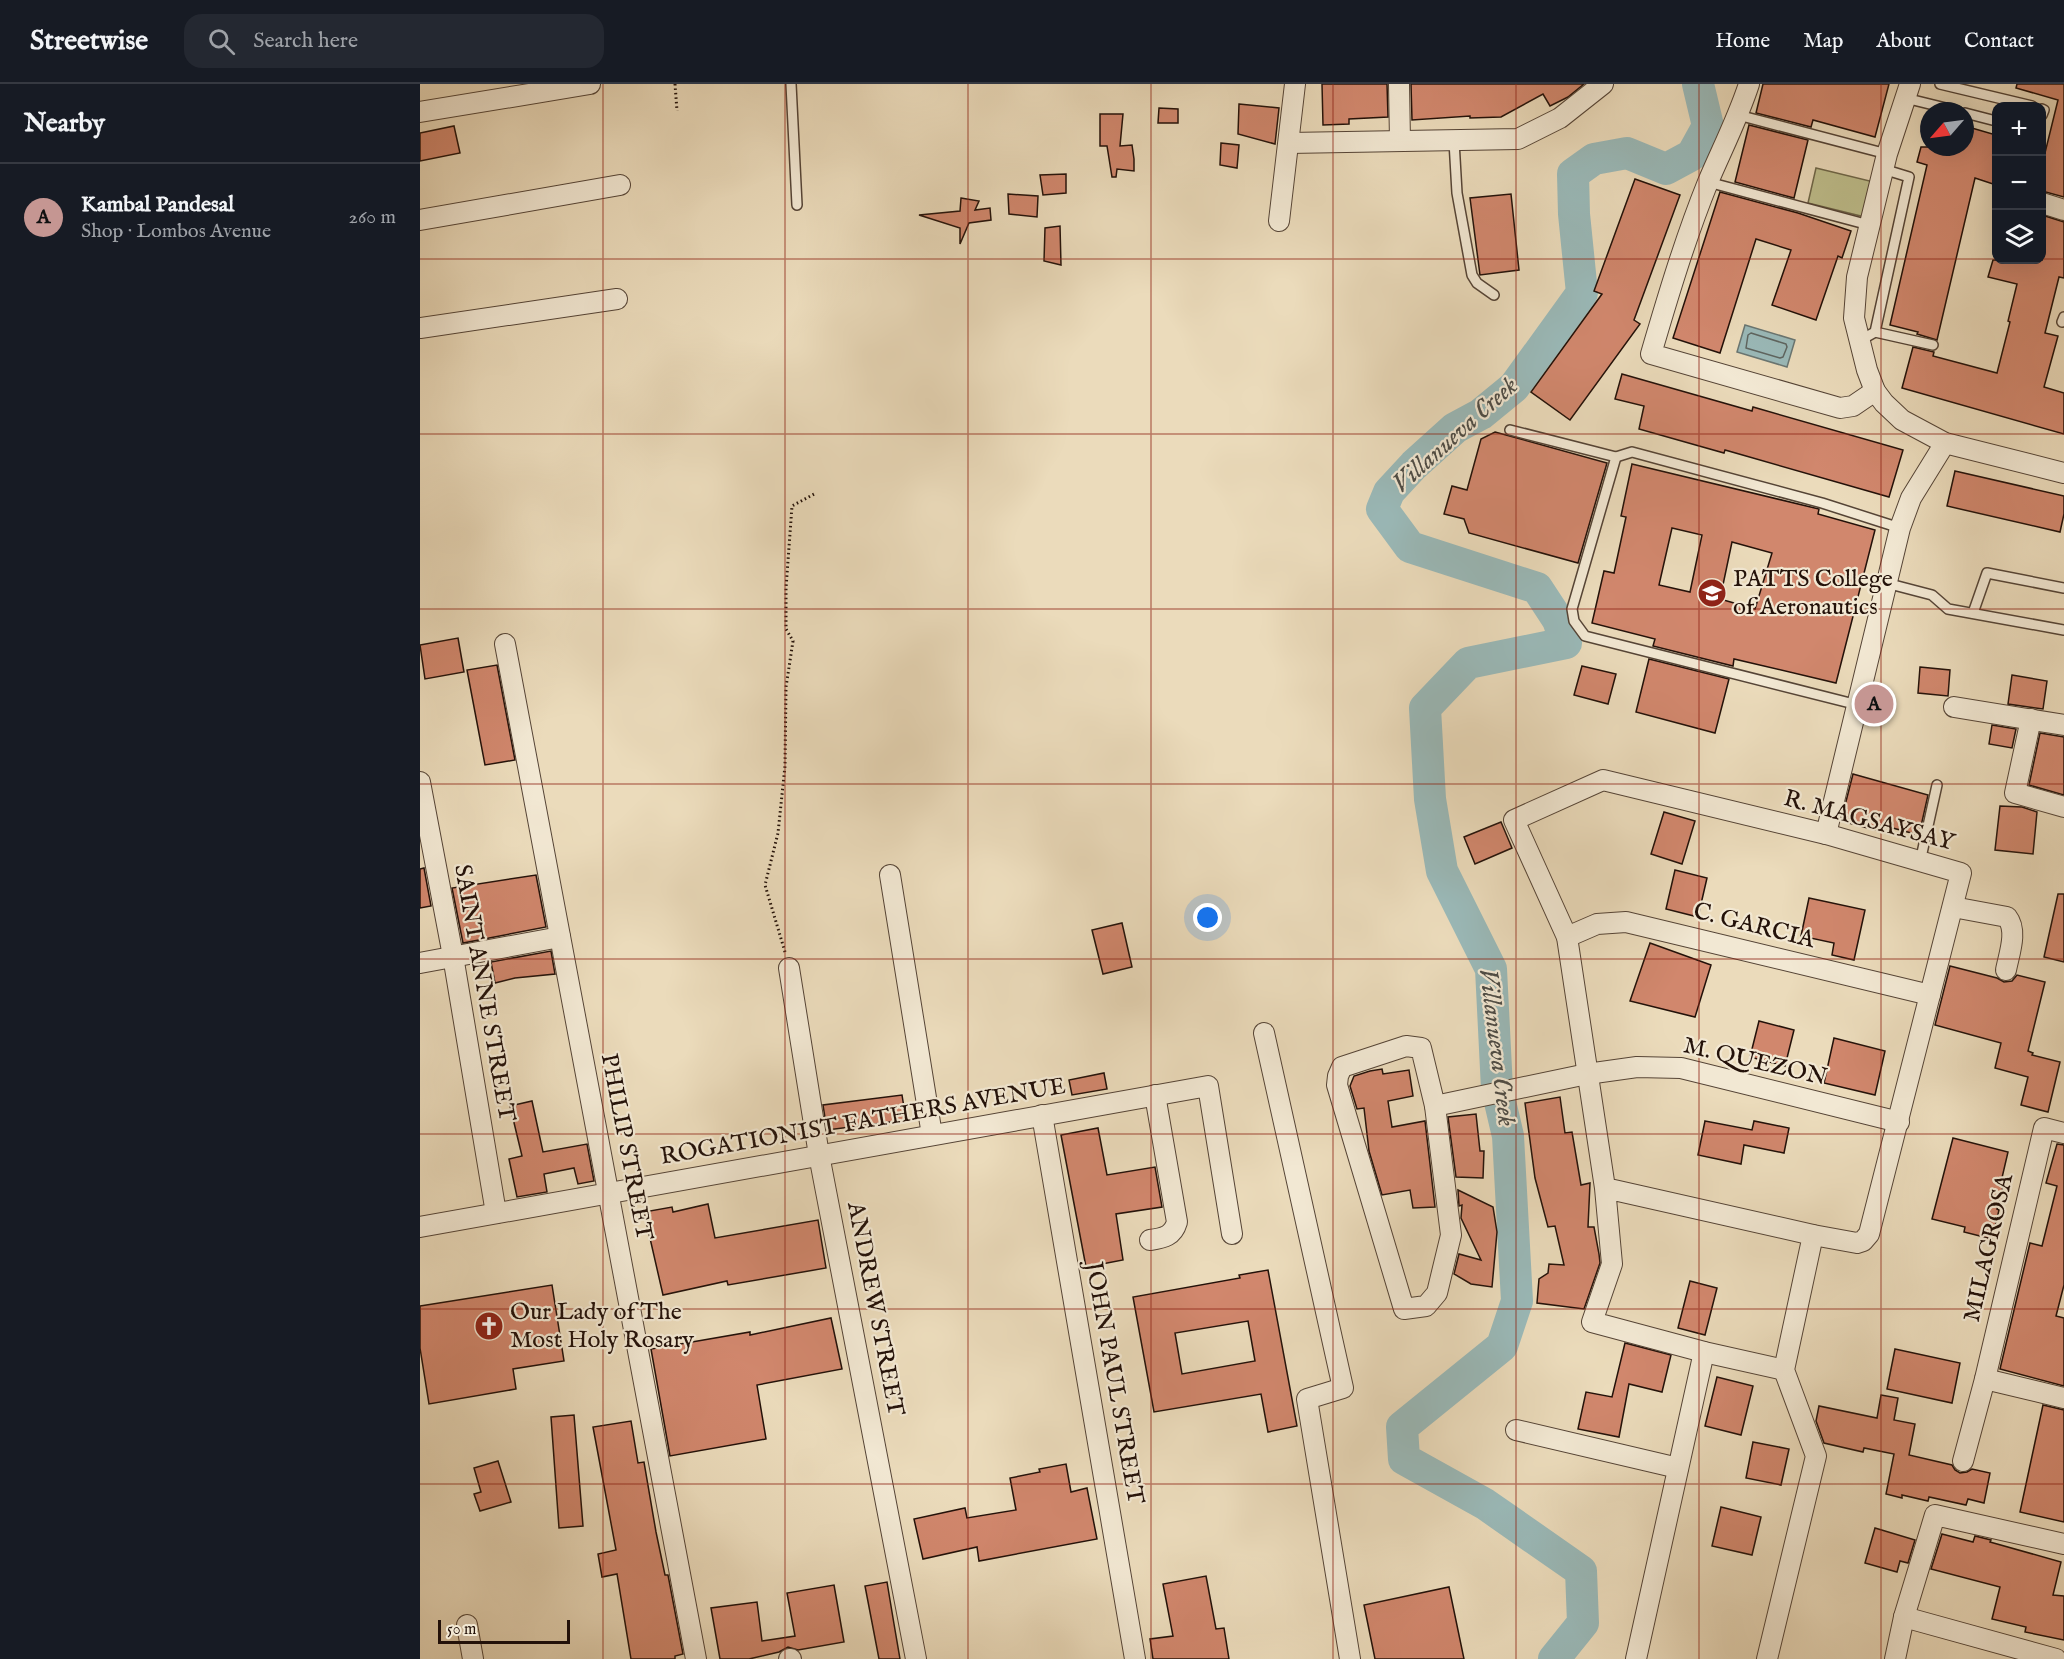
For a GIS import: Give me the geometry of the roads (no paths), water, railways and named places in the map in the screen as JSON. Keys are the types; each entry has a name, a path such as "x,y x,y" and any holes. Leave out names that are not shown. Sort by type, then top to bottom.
{"street":[{"path":"420,112 547,87 590,84"},
{"path":"1279,221 1295,84"},
{"path":"1399,84 1400,141"},
{"path":"1289,143 1518,139 1560,118 1603,84"},
{"path":"1749,84 1679,259 1651,354 1840,408 1853,406 1875,391"},
{"path":"1907,91 1885,162 1857,277 1854,318 1867,337 1875,391 1884,404 1902,420 1945,443 2064,473"},
{"path":"420,220 621,185"},
{"path":"2046,204 2064,210"},
{"path":"420,328 617,299"},
{"path":"1826,834 1900,528 1911,498 1945,443"},
{"name":"PHILIP STREET","path":"505,644 696,1659"},
{"path":"1954,707 2064,725"},
{"path":"2031,719 2015,793 2064,807"},
{"name":"R. MAGSAYSAY","path":"1605,1188 1813,1235 1857,1243 1863,1240 1869,1234 1899,1122 1961,873 1826,834 1603,780 1514,820 1567,937 1605,1188 1612,1264 1592,1322 1704,1352"},
{"name":"SAINT ANNE STREET","path":"420,782 453,957 496,1214"},
{"path":"890,875 932,1135"},
{"path":"1953,907 2007,917 2013,926 2006,970"},
{"name":"C. GARCIA","path":"1567,937 1597,924 1626,922 1930,995"},
{"path":"420,963 560,937"},
{"name":"ANDREW STREET","path":"789,968 819,1155 916,1659"},
{"path":"1264,1033 1343,1388 1307,1399 1350,1659"},
{"path":"1406,1046 1421,1048 1435,1106 1451,1235 1437,1293 1426,1305 1404,1309 1337,1085 1338,1076 1342,1067 1406,1046"},
{"name":"M. QUEZON","path":"1435,1106 1477,1095 1587,1074 1637,1067 1681,1068 1899,1122"},
{"name":"ROGATIONIST FATHERS AVENUE","path":"420,1227 1208,1086 1232,1234"},
{"path":"1150,1240 1166,1237 1174,1231 1177,1222 1155,1095"},
{"name":"JOHN PAUL STREET","path":"1042,1115 1135,1659"},
{"name":"MILAGROSA","path":"1963,1461 1985,1379 2044,1128 2064,1133"},
{"path":"1767,1659 1816,1456 1784,1370 1813,1235"},
{"path":"1636,1659 1704,1352 1784,1370"},
{"path":"1985,1379 2064,1398"},
{"path":"1516,1430 1678,1468"},
{"path":"1895,1659 1935,1515 2064,1544"},
{"path":"1905,1617 2056,1659"},
{"path":"467,1625 473,1659"}],"lane":[{"path":"790,84 797,205"},
{"path":"1940,84 2015,102"},
{"path":"1907,91 1935,102"},
{"path":"1738,115 1885,162 1909,177 1867,337 1934,345"},
{"path":"1974,115 1992,119"},
{"path":"1454,141 1457,193 1472,275 1477,283 1494,295"},
{"path":"1708,182 1869,225"},
{"path":"1510,430 1616,457 1632,452 1822,503 1900,528"},
{"path":"1616,457 1572,609 1574,621 1585,636 1858,705"},
{"path":"1973,613 1987,573 2064,588"},
{"path":"1886,583 1932,595 1948,609 2064,630"},
{"path":"1920,862 1937,785"}],"water":[{"path":"1745,325 1795,340 1787,367 1737,352"}],"waterway":[{"name":"Villanueva Creek","path":"1554,1659 1583,1623 1581,1571 1485,1504 1404,1459 1402,1427 1502,1346 1517,1301 1508,1136 1497,1089 1491,969 1442,871 1430,799 1425,708 1468,663 1566,643 1558,620 1537,588 1410,547 1382,509 1389,492 1414,465 1455,428 1481,414 1514,387 1582,293 1574,214 1573,174 1594,159 1627,153 1666,169 1692,155 1708,126 1698,84"}],"place":[{"name":"PATTS College of Aeronautics","path":"1712,593"},
{"name":"Kambal Pandesal","path":"1874,704"},
{"name":"Our Lady of The Most Holy Rosary","path":"489,1326"}]}
